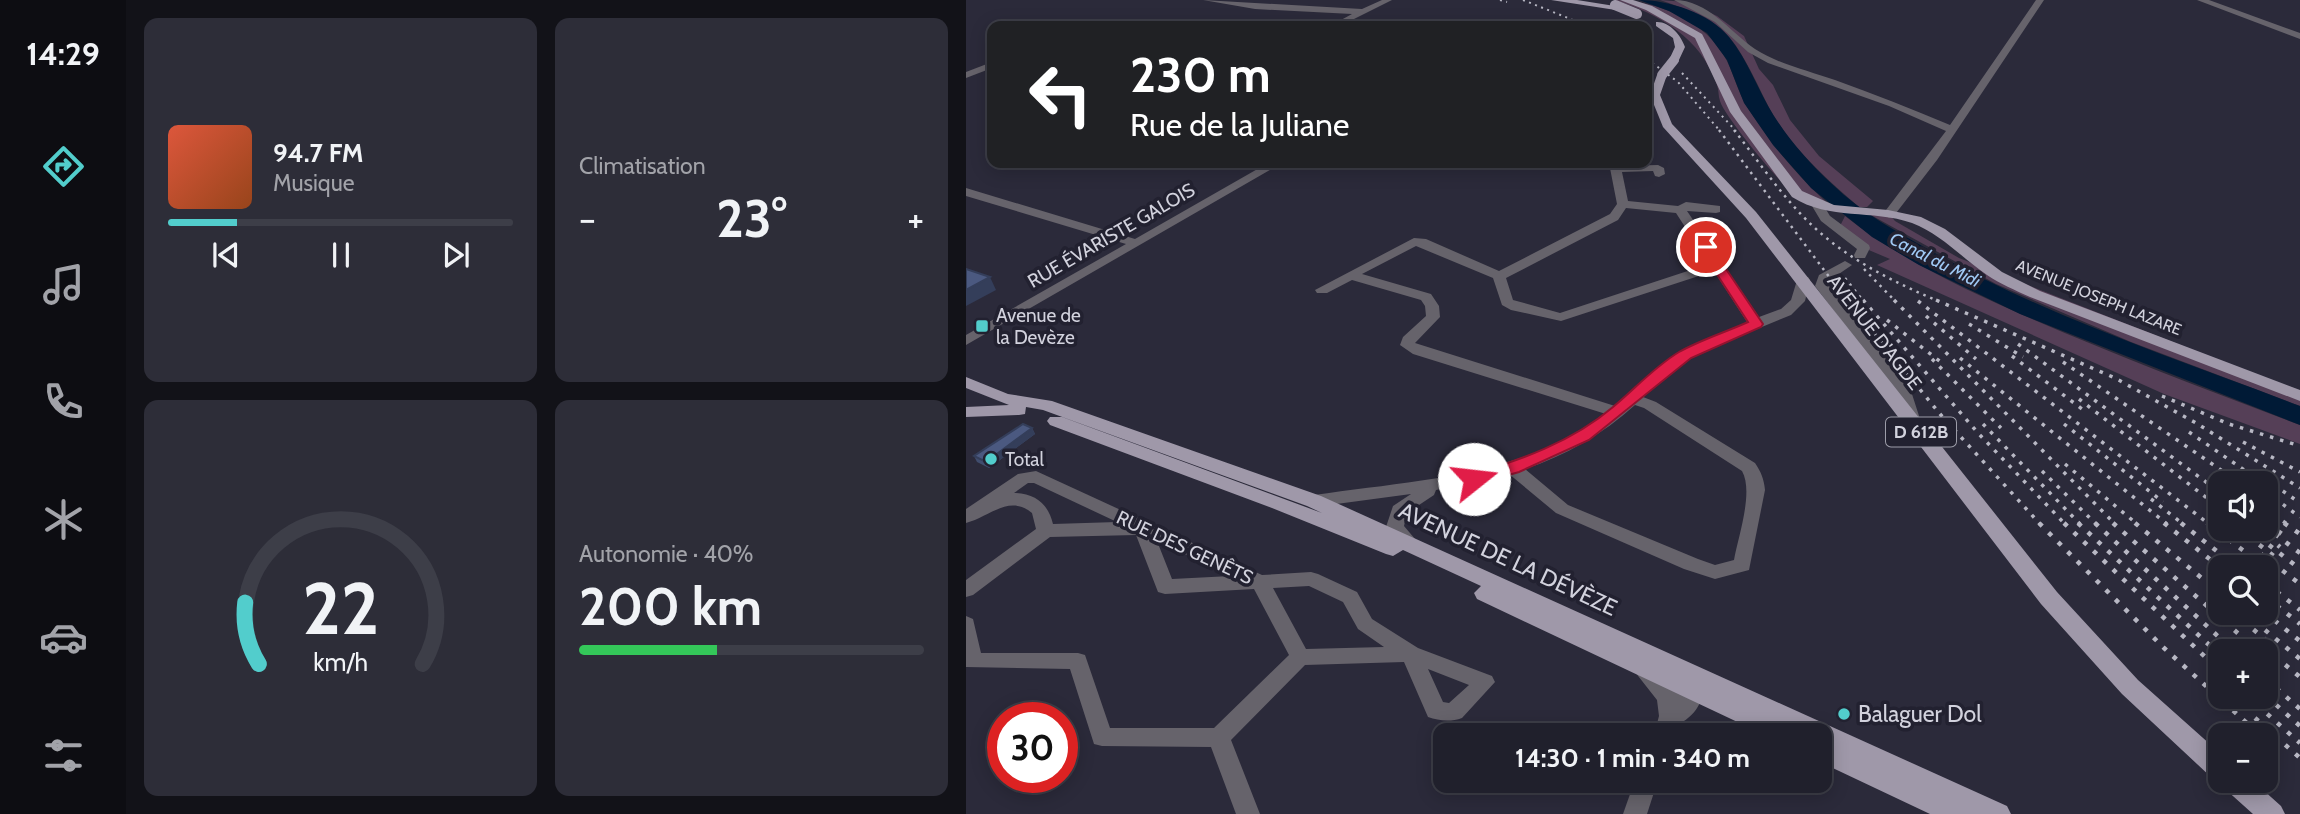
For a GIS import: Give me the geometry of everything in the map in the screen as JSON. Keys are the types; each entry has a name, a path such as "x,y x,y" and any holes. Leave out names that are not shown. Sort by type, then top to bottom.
{"main road":[{"path":"1558,0 1659,13"},
{"name":"AVENUE D'AGDE","path":"1600,0 1620,2 1651,21"},
{"path":"1620,2 1659,13 1699,36 1737,112 1797,194 1823,207"},
{"name":"AVENUE D'AGDE","path":"1652,22 1678,37 1680,47 1662,75 1655,95 1667,125 1751,215 2049,598 2130,687 2208,758"},
{"name":"AVENUE JOSEPH LAZARE","path":"1823,207 1884,213 1915,220 1945,232 1995,275 2035,294 2300,396"},
{"path":"967,412 984,396 974,385"},
{"name":"AVENUE DE LA DÉVÈZE","path":"974,385 1004,399 1046,405 1314,501 1393,523 1412,546 1596,631 1776,723"},
{"name":"AVENUE DE LA DÉVÈZE","path":"967,412 1009,408 1028,411 1279,503 1405,554 1633,664 1680,704 1762,723"},
{"name":"AVENUE DE LA DÉVÈZE","path":"1832,747 1998,814"},
{"path":"1832,756 1957,814"},
{"path":"2248,793 2272,814"}],"street":[{"path":"1206,0 1255,7 1365,12"},
{"path":"1345,21 1388,0"},
{"path":"1678,0 1718,20 1751,50 1771,61 1893,104 1951,129"},
{"path":"1884,213 1951,129 2039,0"},
{"path":"2201,0 2300,36"},
{"path":"967,74 987,67"},
{"path":"967,74 987,78"},
{"name":"RUE ÉVARISTE GALOIS","path":"966,341 1267,168"},
{"path":"1499,276 1614,218 1623,204 1615,168"},
{"path":"1652,168 1658,168 1659,174"},
{"path":"966,192 1136,243"},
{"path":"1623,204 1680,210 1686,206 1716,209"},
{"path":"1823,207 1825,218 1862,251"},
{"path":"1680,210 1756,324"},
{"path":"1322,290 1414,242 1422,242 1499,276 1507,302 1516,307 1561,317 1717,265"},
{"path":"1845,265 1824,278 1822,286 1906,394 1912,419"},
{"path":"1351,275 1426,297 1432,306 1433,317 1408,340 1407,345 1418,351 1618,412"},
{"path":"1314,501 1453,483 1513,468 1583,436 1618,412 1686,355 1786,312 1798,301 1802,280"},
{"path":"1513,468 1562,509 1691,564 1715,572 1742,565 1756,490 1755,478 1749,467 1650,405 1632,399"},
{"name":"RUE DES GENÊTS","path":"987,503 1024,478 1036,477 1261,582 1311,579 1350,597 1364,624 1411,654 1300,657"},
{"path":"1279,503 1304,508 1370,537 1393,523 1412,499 1453,483"},
{"path":"1371,494 1390,498 1393,523"},
{"path":"966,517 987,503 1010,500 1030,503 1041,511 1046,530"},
{"path":"966,590 1046,530 1143,528 1165,587 1261,582 1300,657 1219,738 1102,737 1078,661 969,663 966,624"},
{"path":"1596,631 1633,657 1680,704"},
{"path":"1219,738 1248,814"},
{"path":"1635,814 1642,793"}],"shaded area":[{"path":"1614,0 1663,9 1694,24 1707,35 1727,61 1743,100 1763,130 1792,167 1825,201 1819,204 1795,191 1768,167 1723,108 1710,68 1690,41 1663,21"},
{"path":"1660,0 1686,2 1717,16 1744,36 1759,69 1773,85 1790,120 1819,156 1873,201 1867,207 1859,207 1800,152 1772,113 1745,60 1726,34 1704,18"},
{"path":"1869,214 1889,214 1895,221 1959,258 2300,392 2300,406 2131,342 1996,284"},
{"path":"1845,216 1911,260 1983,297 2098,347 2300,425 2300,444 2164,394 1877,265 1890,259 1864,248 1839,228"}],"water":[{"name":"Canal du Midi","path":"1639,0 1675,5 1700,15 1721,29 1742,56 1768,106 1794,143 1843,194 1880,221 1977,275 2067,317 2300,406 2300,425 2020,314 1919,265 1872,237 1811,188 1773,145 1744,103 1727,60 1707,33 1669,11"}],"building":[{"path":"966,269 990,277 966,290"},
{"path":"1023,424 1032,428 986,462 974,456"}],"railway":[{"path":"1500,0 1507,2"},
{"path":"1523,0 1576,21"},
{"path":"1652,63 1678,82 1720,131"},
{"path":"1682,73 1736,131"},
{"path":"1719,130 1848,302"},
{"path":"1734,130 1793,206 1830,241 1875,270 1940,302"},
{"path":"1864,269 1896,302"},
{"path":"1845,278 1864,302"},
{"path":"1847,300 1940,414 2040,524"},
{"path":"1863,300 1978,433 2064,523"},
{"path":"1894,300 2115,524"},
{"path":"1936,300 2115,378 2196,423 2300,488"},
{"path":"1918,301 2208,523"},
{"path":"1926,316 1976,359"},
{"path":"1887,320 1942,363"},
{"path":"1969,324 2023,357"},
{"path":"2018,344 2208,483"},
{"path":"2012,356 2082,409"},
{"path":"1960,358 2167,524"},
{"path":"1932,359 2001,428"},
{"path":"2063,362 2222,471"},
{"path":"2162,396 2229,424 2300,446"},
{"path":"2079,399 2208,499"},
{"path":"1983,424 2080,524"},
{"path":"2064,424 2163,502"},
{"path":"2189,432 2246,471"},
{"path":"2243,442 2300,472"},
{"path":"2065,464 2137,524"},
{"path":"2042,471 2096,524"},
{"path":"2278,488 2300,503"},
{"path":"2151,499 2183,524"},
{"path":"2278,501 2300,517"},
{"path":"2278,518 2287,524"},
{"path":"2064,523 2208,660"},
{"path":"2078,523 2208,644"},
{"path":"2095,523 2221,639"},
{"path":"2113,523 2244,639"},
{"path":"2135,523 2208,583"},
{"path":"2164,523 2208,558"},
{"path":"2181,523 2222,555"},
{"path":"2207,523 2249,555"},
{"path":"2284,523 2300,534"},
{"path":"2040,524 2164,648 2247,723"},
{"path":"2278,531 2286,537"},
{"path":"2278,536 2300,553"},
{"path":"2255,541 2272,555"},
{"path":"2273,541 2280,547"},
{"path":"2269,545 2300,569"},
{"path":"2261,554 2300,584"},
{"path":"2278,593 2300,610"},
{"path":"2278,607 2300,624"},
{"path":"2278,623 2300,641"},
{"path":"2248,625 2264,639"},
{"path":"2265,630 2300,659"},
{"path":"2278,659 2300,677"},
{"path":"2278,690 2300,709"},
{"path":"2278,707 2300,726"},
{"path":"2262,709 2300,743"},
{"path":"2255,718 2300,758"}],"place":[{"name":"Avenue de la Devèze","path":"982,326"},
{"name":"Total","path":"991,459"},
{"name":"Balaguer Dol","path":"1844,714"}],"route":[{"path":"1474,479 1513,468 1583,436 1618,412 1657,376 1686,355 1756,324 1706,247"}]}
